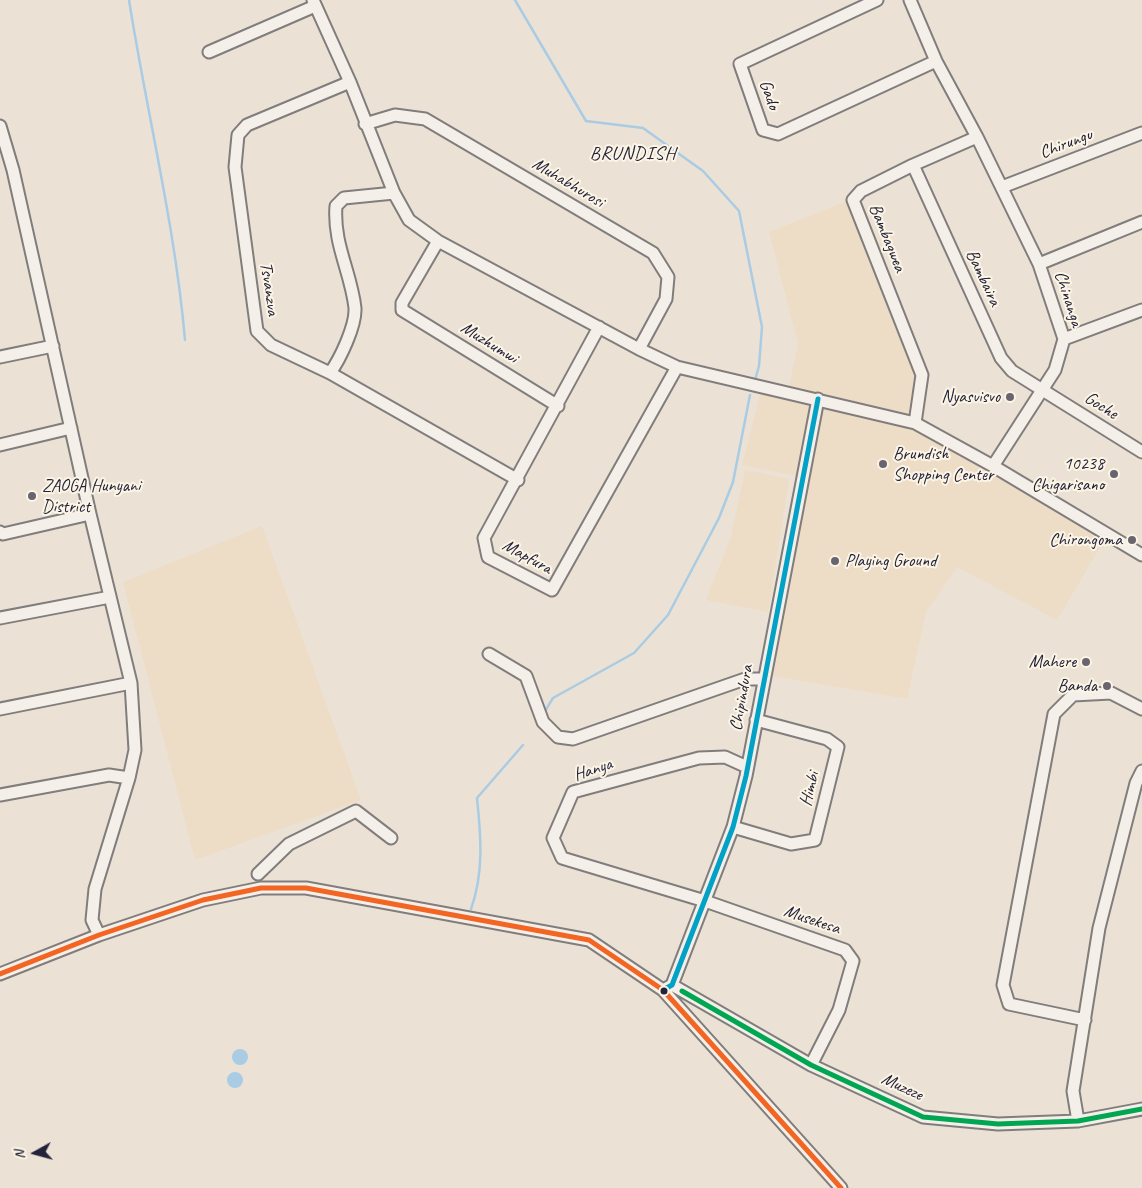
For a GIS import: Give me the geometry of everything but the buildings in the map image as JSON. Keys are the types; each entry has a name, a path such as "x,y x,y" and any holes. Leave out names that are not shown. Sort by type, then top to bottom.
{"street":[{"name":"Gado","path":"877,0 740,64 763,130 778,134 936,61"},
{"name":"Chinanga","path":"910,0 936,61 977,137 1039,264 1064,339 1055,370 993,466"},
{"path":"209,52 314,3 350,82 365,124 394,193 409,220 438,241 639,349 677,367 784,393 818,398 915,423 993,466 1142,555"},
{"name":"Tsvanzva","path":"350,82 247,124 238,136 235,166 257,331 271,345 330,373 518,480"},
{"name":"Muhabhurosi","path":"365,124 395,115 425,119 653,254 668,277 666,298 639,349"},
{"path":"0,126 13,170 90,514 131,682 134,750 129,778 96,890 92,920 99,935"},
{"name":"Chirungu","path":"1002,187 1142,133"},
{"name":"Bambagwea","path":"915,423 922,375 854,200 861,191 912,165 977,137"},
{"name":"Bambaira","path":"912,165 1001,358 1012,371 1042,389"},
{"path":"330,373 343,355 355,310 334,225 336,206 344,198 394,193"},
{"path":"1039,264 1142,222"},
{"name":"Muzhumwi","path":"438,241 402,303 402,310 558,406"},
{"path":"1064,339 1142,310"},
{"name":"Mapfura","path":"599,326 518,480 484,538 488,557 552,590 677,367"},
{"path":"0,357 53,346"},
{"name":"Goche","path":"1042,389 1142,452"},
{"name":"Chipindura","path":"668,988 705,901 732,827 747,767 818,398"},
{"path":"0,445 71,428"},
{"path":"0,532 3,534 90,514"},
{"path":"0,618 110,597"},
{"path":"489,654 526,676 543,722 558,736 573,739 745,679 763,679"},
{"path":"0,709 131,682"},
{"path":"1085,1020 1010,1004 1003,985 1054,714 1073,695 1111,693 1142,709"},
{"name":"Himbi","path":"732,827 791,844 816,840 838,748 828,739 756,720"},
{"name":"Hanya","path":"705,901 562,858 553,838 573,792 699,758 725,757 747,767"},
{"path":"1078,1121 1073,1091 1102,911 1136,783 1142,771"},
{"path":"0,795 109,775 129,778"},
{"path":"258,874 289,844 356,811 391,838"},
{"path":"0,974 99,935 203,900 261,888 306,888 589,940 668,988 841,1188"},
{"name":"Musekesa","path":"705,901 845,950 853,961 839,1010 811,1065"},
{"name":"Muzeze","path":"668,988 811,1065 924,1117 998,1124 1078,1121 1142,1108"}],"shaded area":[{"path":"847,201 917,367 913,414 1109,532 1057,620 957,567 926,612 907,699 761,674 798,476 742,465 760,394 787,399 798,343 769,232"},
{"path":"745,470 789,479 768,612 706,600 731,537"},
{"path":"262,526 361,800 195,860 123,582"}],"water":[{"path":"240,1049 248,1057 240,1065 232,1057"},
{"path":"235,1072 243,1080 235,1088 227,1080"}],"waterway":[{"path":"129,0 175,254 185,340"},
{"path":"515,0 586,121 643,128 703,171 739,211 762,327 759,366 755,380"},
{"path":"545,711 553,698 634,653 668,615 719,518 733,482 750,395"},
{"path":"471,909 480,868 480,826 477,798 523,745"}],"transit line":[{"path":"663,990 672,985 733,827 746,776 818,399"},
{"path":"0,974 99,935 203,900 261,888 306,888 589,940 663,990 841,1188"},
{"path":"682,991 811,1065 923,1117 998,1124 1078,1121 1142,1109"}],"place":[{"name":"Nyasvisvo","path":"1010,397"},
{"name":"Brundish Shopping Center","path":"883,464"},
{"name":"10238 Chigarisano","path":"1114,474"},
{"name":"ZAOGA Hunyani District","path":"32,496"},
{"name":"Chirongoma","path":"1132,540"},
{"name":"Playing Ground","path":"835,561"},
{"name":"Mahere","path":"1086,662"},
{"name":"Banda","path":"1107,686"}],"district":[{"name":"BRUNDISH","path":"633,154"}]}
